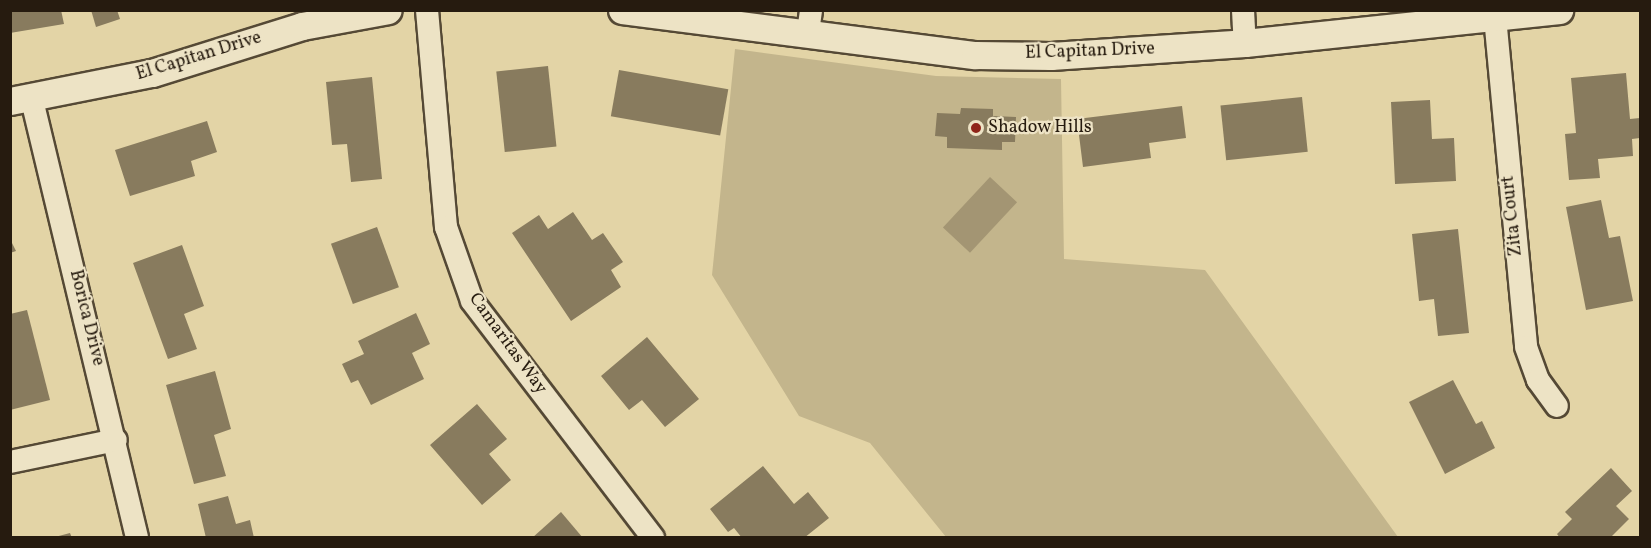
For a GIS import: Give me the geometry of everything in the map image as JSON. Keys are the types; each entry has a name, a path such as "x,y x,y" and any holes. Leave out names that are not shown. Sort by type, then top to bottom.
{"street":[{"name":"El Capitan Drive","path":"21,100 152,73 302,26 388,10"},
{"name":"Camaritas Way","path":"428,10 446,227 472,301 653,537"},
{"name":"El Capitan Drive","path":"622,10 809,21 975,55 1087,55 1245,43 1559,10"},
{"path":"1243,10 1245,43"},
{"name":"Zita Court","path":"1495,17 1526,347 1538,380 1557,406"},
{"name":"Borica Drive","path":"21,100 116,440 137,537"},
{"path":"10,462 116,440"}],"shaded area":[{"path":"735,49 936,76 1061,79 1064,259 1205,270 1398,537 946,537 870,443 799,416 712,275"},
{"path":"990,177 1017,202 970,253 943,227"}],"building":[{"path":"10,10 61,10 64,24 10,33"},
{"path":"91,10 117,10 120,19 96,27"},
{"path":"548,66 556,147 505,152 496,71"},
{"path":"619,70 728,89 720,136 611,116"},
{"path":"1626,73 1630,119 1640,118 1640,138 1632,139 1633,156 1598,159 1600,178 1569,180 1565,134 1576,133 1571,78"},
{"path":"372,77 382,179 351,182 347,144 332,145 326,82"},
{"path":"1302,97 1308,152 1226,160 1220,106"},
{"path":"1430,100 1432,139 1454,138 1456,181 1395,184 1391,102"},
{"path":"1182,106 1186,138 1149,143 1151,158 1083,167 1077,119"},
{"name":"Shadow Hills","path":"961,108 993,109 993,116 1016,117 1015,142 1002,142 1002,150 947,148 947,137 935,136 937,113 960,114"},
{"path":"207,121 217,152 191,161 195,176 130,196 115,150"},
{"path":"1601,200 1609,238 1620,236 1633,301 1586,310 1566,207"},
{"path":"573,212 592,240 603,233 623,262 611,270 621,287 571,321 512,233 539,215 548,229"},
{"path":"377,227 399,287 353,304 331,244"},
{"path":"1458,229 1469,333 1438,336 1434,299 1419,301 1412,234"},
{"path":"10,239 16,251 10,253"},
{"path":"182,245 204,306 184,314 197,349 168,359 133,263"},
{"path":"27,310 50,400 10,410 10,314"},
{"path":"416,313 430,344 412,353 424,379 371,405 358,380 351,383 342,364 364,354 358,341"},
{"path":"647,337 699,399 665,427 642,400 629,410 601,376"},
{"path":"215,371 231,429 214,435 226,476 194,484 166,385"},
{"path":"1453,380 1476,424 1482,421 1495,448 1445,474 1409,402"},
{"path":"477,404 507,439 489,454 511,480 482,505 430,445"},
{"path":"763,466 794,504 808,492 829,518 804,538 742,538 734,528 728,532 710,509"},
{"path":"1611,468 1632,491 1616,506 1629,519 1610,538 1560,538 1557,534 1572,519 1565,512"},
{"path":"228,496 236,524 250,520 254,538 206,538 198,504"},
{"path":"561,512 583,538 532,538"},
{"path":"70,533 72,538 55,538 55,537"}],"place":[{"name":"Shadow Hills","path":"976,128"}]}
